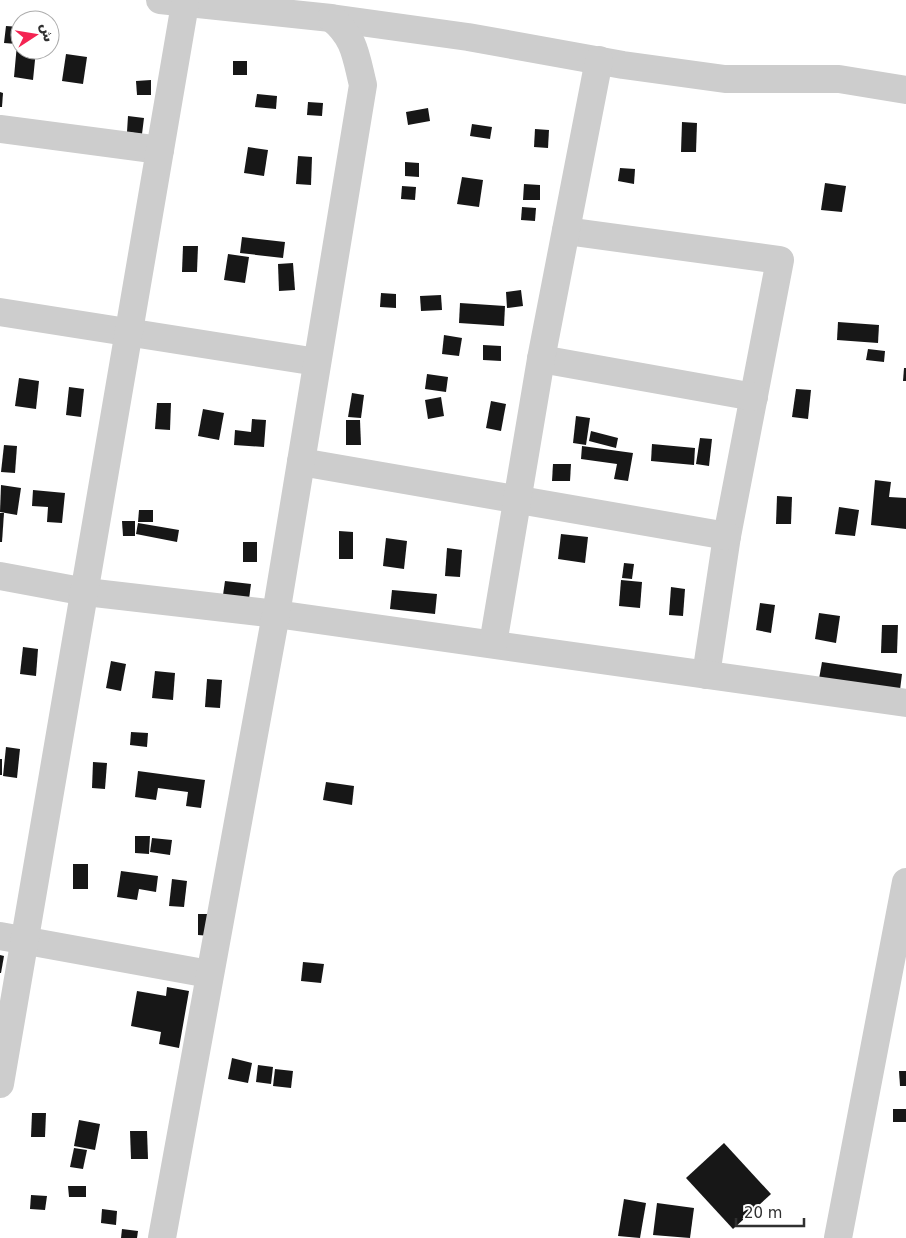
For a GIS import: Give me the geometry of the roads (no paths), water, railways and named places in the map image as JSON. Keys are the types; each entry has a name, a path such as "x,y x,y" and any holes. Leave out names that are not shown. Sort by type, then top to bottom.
{"street":[{"path":"0,1084 12,938 86,592 160,150 172,2 331,18 468,37 599,60 725,78 839,79 906,90"},
{"path":"162,1238 276,614 363,85 354,50 345,29 331,18"},
{"path":"493,644 541,359 599,60"},
{"path":"0,129 160,150"},
{"path":"566,231 780,260 727,536 706,675"},
{"path":"0,312 317,362"},
{"path":"541,359 754,397"},
{"path":"301,462 727,536"},
{"path":"0,576 86,592 276,614 906,703"},
{"path":"838,1238 906,882"},
{"path":"12,938 209,974"}]}
